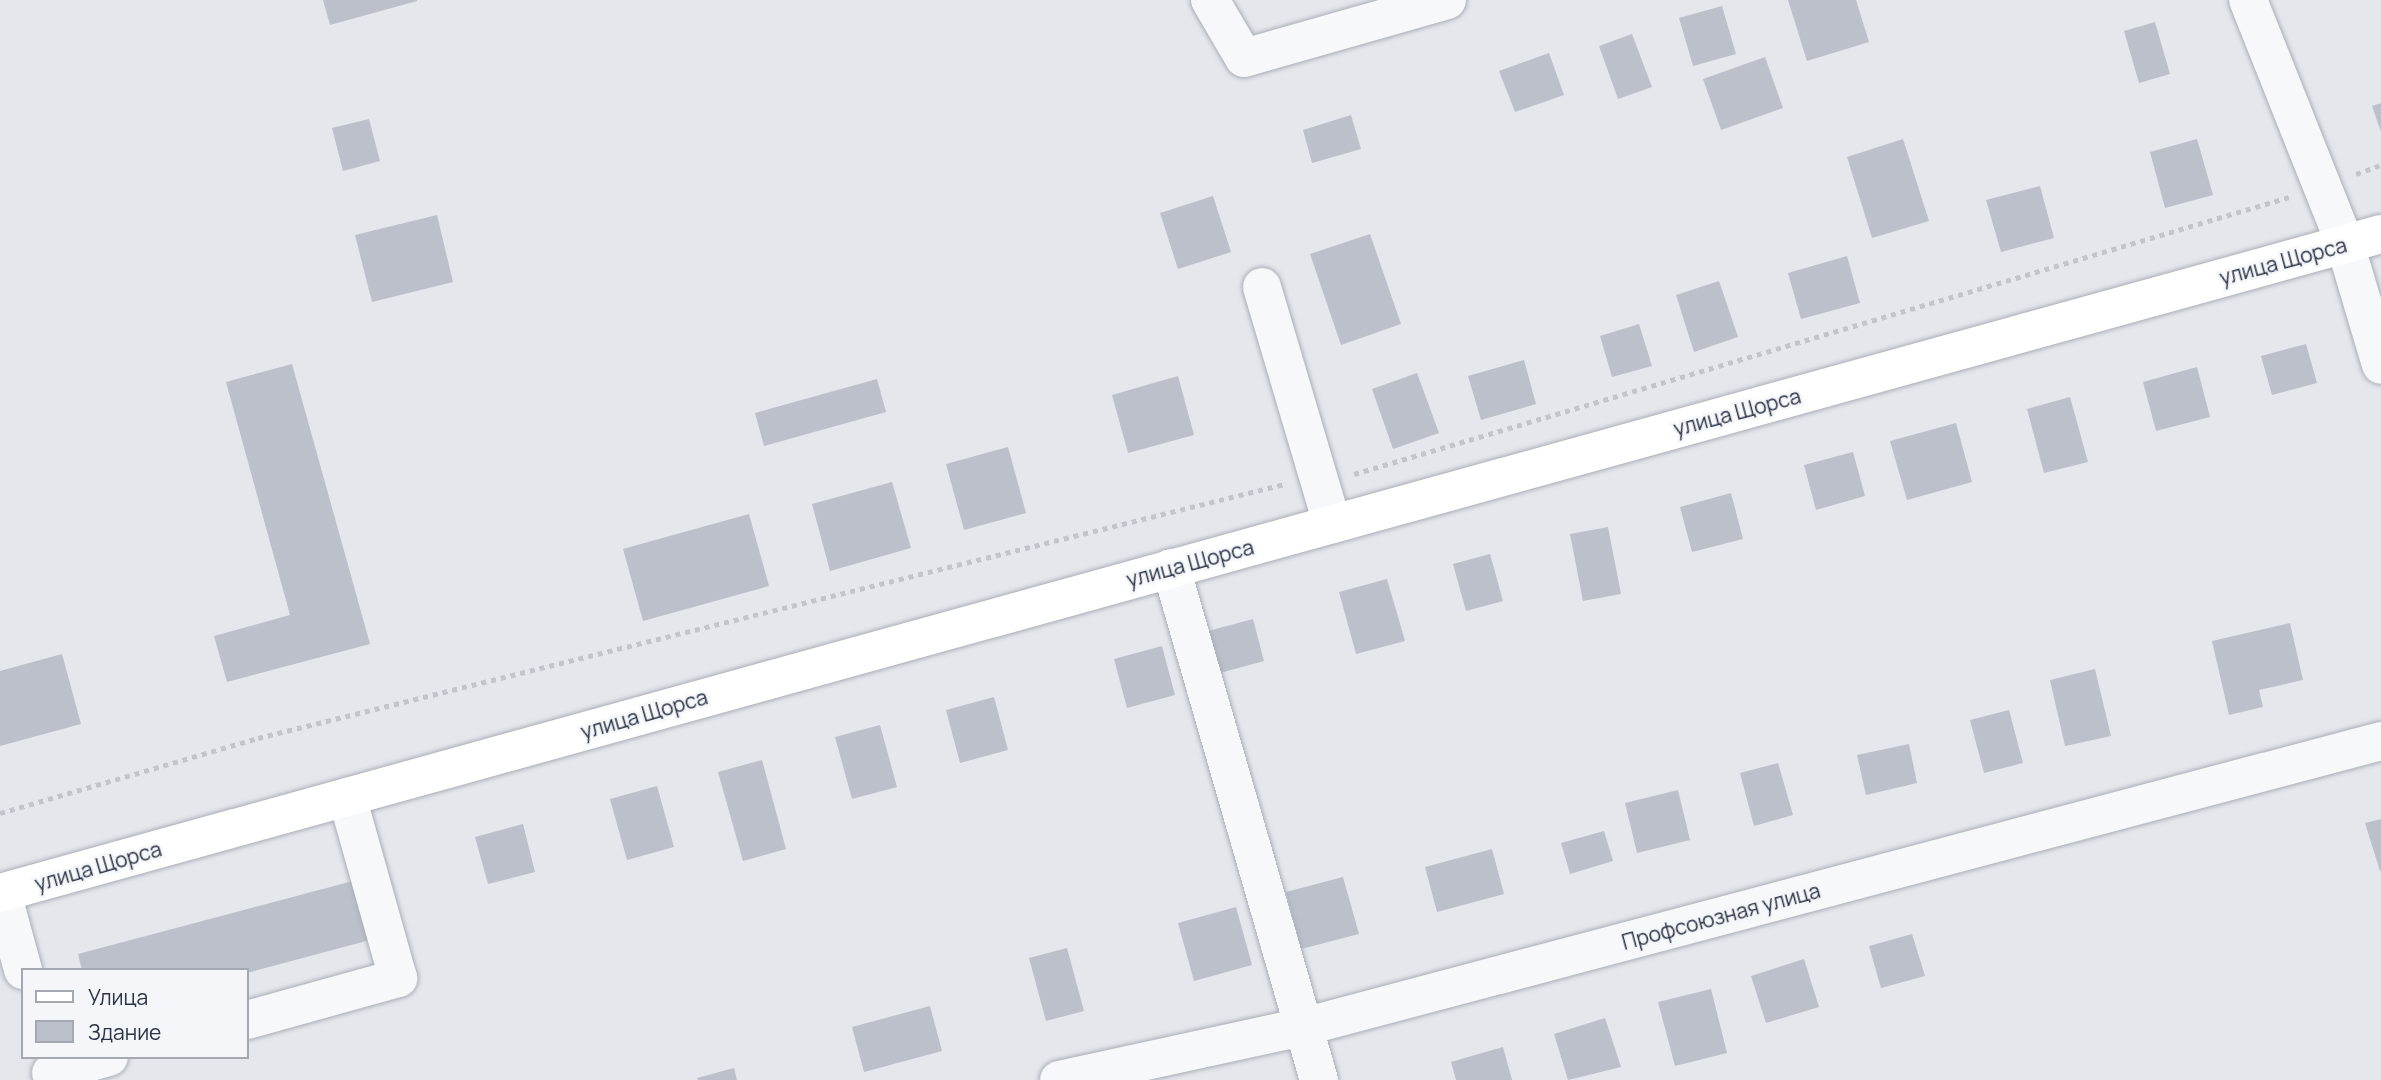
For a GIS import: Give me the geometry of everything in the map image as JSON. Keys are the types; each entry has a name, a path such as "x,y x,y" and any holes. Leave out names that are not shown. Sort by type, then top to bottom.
{"main road":[{"name":"улица Щорса","path":"1,893 2381,234"}],"street":[{"path":"1210,0 1244,58 1447,0"},
{"path":"2248,0 2345,244 2381,365"},
{"path":"1262,287 1332,523"},
{"path":"1171,568 1318,1080"},
{"name":"Профсоюзная улица","path":"1059,1080 1303,1027 2381,741"},
{"path":"248,1020 398,978 347,797"},
{"path":"1,893 22,968"},
{"path":"41,1070 99,1059"}],"path":[{"path":"0,813 258,738 1316,476 1340,478 2322,187"}],"building":[{"path":"323,0 417,0 417,1 330,25"},
{"path":"1788,0 1856,0 1869,42 1807,61"},
{"path":"1722,6 1736,54 1693,66 1679,18"},
{"path":"2155,22 2170,74 2139,83 2124,31"},
{"path":"1632,34 1652,87 1618,99 1599,46"},
{"path":"1549,53 1564,95 1515,112 1499,71"},
{"path":"1765,57 1783,108 1721,130 1703,79"},
{"path":"2381,103 2381,132 2372,106"},
{"path":"1351,115 1361,149 1312,163 1303,130"},
{"path":"369,119 380,161 343,171 332,128"},
{"path":"1903,139 1929,221 1872,238 1847,157"},
{"path":"2197,139 2213,195 2165,208 2150,152"},
{"path":"2040,186 2054,238 2001,252 1986,200"},
{"path":"1213,196 1231,252 1178,269 1160,213"},
{"path":"437,215 453,282 372,302 355,235"},
{"path":"1370,234 1401,324 1341,345 1310,254"},
{"path":"1847,256 1860,303 1801,319 1788,273"},
{"path":"1719,281 1738,337 1694,352 1676,295"},
{"path":"1639,324 1652,366 1612,377 1600,336"},
{"path":"2306,344 2317,383 2272,395 2261,356"},
{"path":"1524,360 1536,404 1481,420 1468,376"},
{"path":"292,364 370,644 227,682 214,636 290,615 226,382"},
{"path":"2197,367 2210,417 2156,431 2143,382"},
{"path":"1417,373 1439,433 1393,449 1372,389"},
{"path":"1178,376 1194,435 1128,453 1112,395"},
{"path":"877,379 886,412 764,446 755,413"},
{"path":"2070,397 2088,462 2044,473 2027,409"},
{"path":"1956,423 1972,482 1907,500 1890,441"},
{"path":"1008,447 1026,513 964,530 946,464"},
{"path":"1853,452 1865,496 1816,510 1804,465"},
{"path":"892,482 911,548 830,571 812,504"},
{"path":"1731,493 1743,539 1692,552 1680,507"},
{"path":"749,514 769,586 643,621 623,549"},
{"path":"1608,527 1621,594 1583,601 1570,534"},
{"path":"1490,554 1503,601 1466,611 1453,564"},
{"path":"1387,579 1405,641 1356,654 1339,592"},
{"path":"1253,619 1264,661 1220,673 1208,631"},
{"path":"2290,623 2303,680 2259,690 2263,707 2229,715 2212,641"},
{"path":"1162,646 1175,695 1127,708 1114,659"},
{"path":"62,654 81,724 0,746 0,671"},
{"path":"2095,669 2111,736 2065,746 2050,680"},
{"path":"994,697 1008,750 960,763 946,710"},
{"path":"2009,710 2023,763 1984,773 1970,720"},
{"path":"880,725 897,787 852,799 835,737"},
{"path":"1909,744 1917,783 1866,795 1857,755"},
{"path":"762,760 786,849 743,861 718,772"},
{"path":"1778,763 1793,815 1754,826 1740,773"},
{"path":"657,786 674,847 627,860 610,799"},
{"path":"1678,790 1690,840 1637,853 1625,803"},
{"path":"2381,819 2381,871 2380,871 2365,823"},
{"path":"523,824 535,872 488,884 475,837"},
{"path":"1604,831 1613,861 1570,874 1561,843"},
{"path":"1492,849 1504,894 1437,912 1425,867"},
{"path":"1343,877 1359,934 1301,949 1286,892"},
{"path":"353,881 370,940 248,973 248,968 82,968 78,954"},
{"path":"1236,907 1252,965 1194,981 1178,923"},
{"path":"1912,934 1925,976 1881,988 1869,946"},
{"path":"1067,948 1084,1011 1046,1021 1029,958"},
{"path":"1804,959 1819,1007 1766,1023 1751,976"},
{"path":"1711,989 1727,1053 1675,1066 1658,1002"},
{"path":"930,1006 942,1051 864,1072 852,1027"},
{"path":"1605,1018 1621,1067 1568,1080 1554,1034"},
{"path":"1503,1047 1512,1080 1456,1080 1451,1062"},
{"path":"734,1068 737,1080 697,1078"}]}
